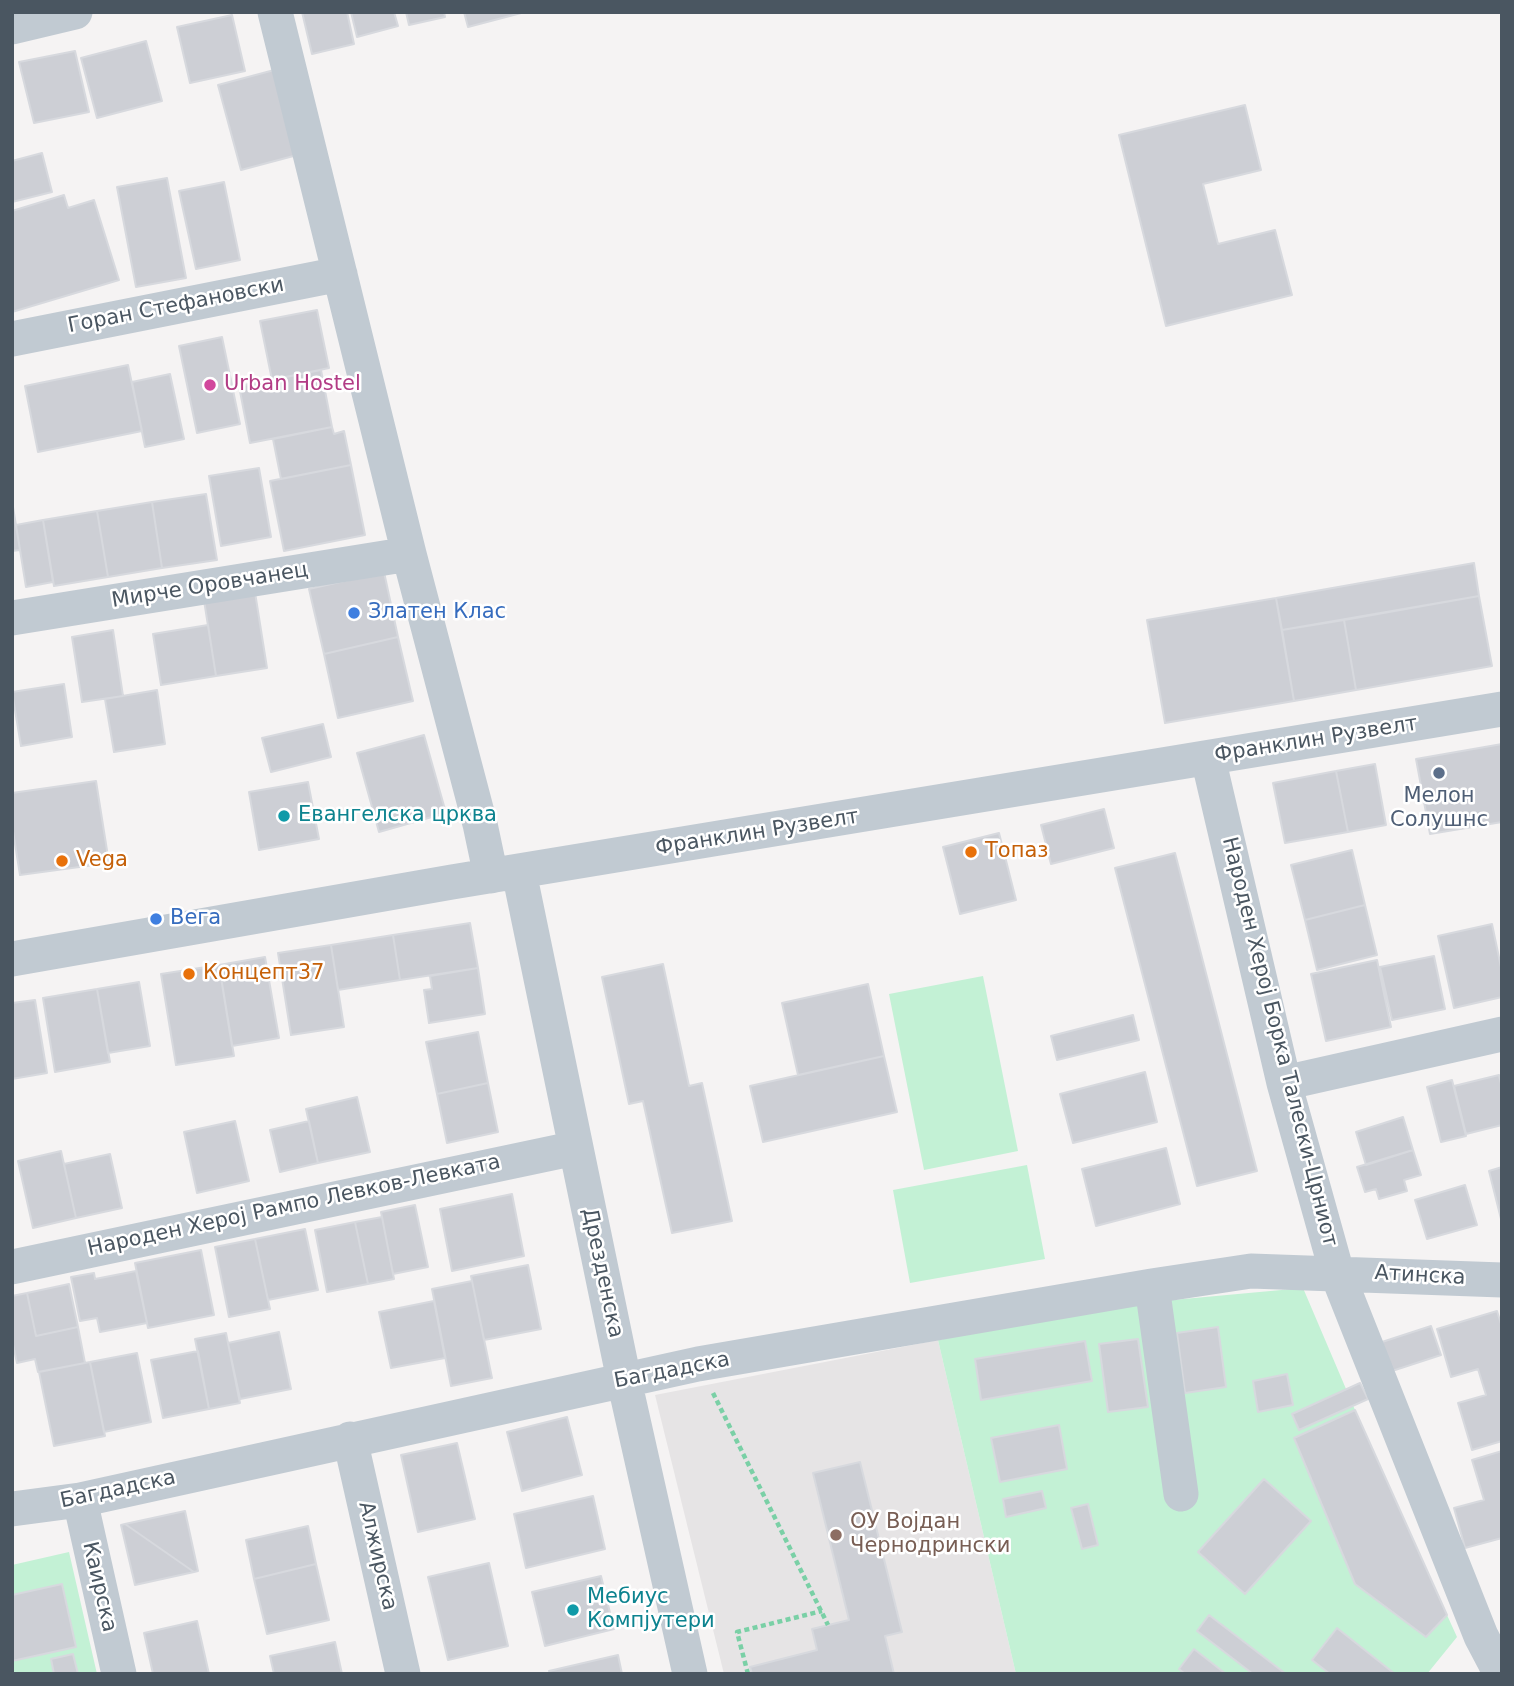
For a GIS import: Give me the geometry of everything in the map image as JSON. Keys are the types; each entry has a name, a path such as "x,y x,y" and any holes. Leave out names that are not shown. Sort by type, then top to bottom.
{"street":[{"path":"12,27 75,12"},
{"name":"Дрезденска","path":"275,12 409,554 480,824 505,874 576,1148 624,1380 690,1674"},
{"name":"Горан Стефановски","path":"12,340 340,274"},
{"name":"Мирче Оровчанец","path":"12,618 409,554"},
{"name":"Франклин Рузвелт","path":"12,959 505,874 1502,709"},
{"name":"Народен Херој Борка Талески-Црниот","path":"1208,758 1284,1083 1337,1273 1481,1636 1501,1674"},
{"path":"1284,1083 1502,1034"},
{"name":"Народен Херој Рампо Левков-Левката","path":"12,1267 576,1148"},
{"name":"Багдадска","path":"12,1509 80,1500 698,1364 1251,1271 1337,1273"},
{"name":"Атинска","path":"1337,1273 1502,1280"},
{"path":"1152,1286 1181,1494"},
{"name":"Алжирска","path":"350,1439 403,1674"},
{"name":"Каирска","path":"80,1500 119,1674"}],"path":[{"path":"698,1364 828,1625"},
{"path":"748,1674 737,1632 822,1611"}],"shaded area":[{"name":"ОУ Војдан Чернодрински","path":"938,1340 1016,1674 724,1674 655,1395"}],"green space":[{"path":"983,976 1018,1151 924,1170 889,994"},
{"path":"1027,1165 1045,1259 910,1283 893,1190"},
{"path":"1303,1288 1355,1410 1294,1438 1355,1584 1426,1637 1447,1615 1457,1637 1427,1674 1016,1674 938,1340 1140,1303"},
{"path":"69,1552 97,1674 12,1674 12,1565"}],"building":[{"path":"302,12 347,12 354,44 312,54"},
{"path":"351,12 394,12 398,26 357,37"},
{"path":"406,12 444,12 445,17 409,25"},
{"path":"464,12 525,12 468,27"},
{"path":"232,15 245,71 190,83 177,27"},
{"path":"146,41 162,101 97,118 81,58"},
{"path":"75,51 89,112 34,123 19,62"},
{"path":"278,69 301,154 241,170 218,85"},
{"path":"1245,105 1261,170 1203,184 1218,244 1275,230 1292,295 1166,326 1119,135"},
{"path":"42,153 52,192 12,202 12,161"},
{"path":"167,178 186,278 136,287 117,187"},
{"path":"224,182 240,260 196,269 179,191"},
{"path":"64,195 68,208 94,200 119,280 12,312 12,211"},
{"path":"317,310 329,368 272,380 260,321"},
{"name":"Urban Hostel","path":"222,337 240,424 197,433 179,346"},
{"path":"128,365 142,431 38,452 25,386"},
{"path":"321,370 332,427 250,443 239,386"},
{"path":"170,374 184,439 145,447 132,382"},
{"path":"332,427 334,434 344,431 351,465 281,479 273,439"},
{"path":"351,465 365,535 284,551 270,481"},
{"path":"259,468 271,537 221,546 209,476"},
{"path":"206,494 217,560 162,568 152,502"},
{"path":"12,501 20,550 12,551"},
{"path":"152,502 162,568 108,577 97,511"},
{"path":"97,511 108,577 54,586 43,520"},
{"path":"43,520 53,582 26,587 16,525"},
{"path":"1474,563 1479,596 1282,630 1276,598"},
{"name":"Златен Клас","path":"384,572 398,637 324,654 309,589"},
{"path":"254,586 267,668 216,676 203,594"},
{"path":"1479,596 1492,666 1356,690 1344,620"},
{"path":"1276,598 1294,701 1165,723 1147,620"},
{"path":"1344,620 1356,690 1294,701 1282,630"},
{"path":"208,625 216,676 161,685 153,634"},
{"path":"113,630 123,696 82,702 72,637"},
{"path":"398,637 413,701 338,718 324,654"},
{"path":"64,684 72,737 21,746 12,692"},
{"path":"157,690 165,744 114,752 105,699"},
{"path":"323,724 331,757 271,772 262,738"},
{"path":"424,735 446,813 379,832 357,753"},
{"path":"1502,744 1502,822 1430,834 1416,759"},
{"path":"1375,764 1386,825 1348,832 1336,771"},
{"path":"1336,771 1348,832 1285,843 1273,783"},
{"path":"96,781 109,863 20,875 12,825 12,793"},
{"name":"Евангелска црква","path":"308,782 319,839 259,850 249,792"},
{"path":"1104,809 1114,848 1051,864 1041,825"},
{"path":"999,833 1016,900 960,914 943,847"},
{"path":"1352,850 1365,905 1305,920 1291,865"},
{"path":"1175,853 1257,1171 1197,1186 1115,868"},
{"path":"1365,905 1377,955 1317,970 1305,920"},
{"path":"470,923 478,968 400,980 393,935"},
{"path":"1492,924 1502,972 1502,997 1454,1008 1438,936"},
{"path":"393,935 400,980 338,990 331,945"},
{"path":"331,945 344,1027 291,1035 278,953"},
{"path":"1434,956 1445,1009 1392,1020 1380,967"},
{"path":"265,957 279,1038 232,1046 219,965"},
{"path":"1377,960 1391,1027 1326,1041 1311,974"},
{"path":"663,964 689,1086 702,1083 732,1221 672,1233 643,1101 629,1104 602,977"},
{"path":"219,965 234,1056 176,1065 161,974"},
{"path":"478,968 485,1014 429,1023 424,990 432,989 430,976"},
{"path":"139,982 150,1046 108,1053 97,989"},
{"path":"868,984 884,1056 798,1075 782,1003"},
{"path":"97,989 110,1062 55,1072 43,998"},
{"path":"35,1000 47,1073 12,1079 12,1003"},
{"path":"1133,1015 1139,1040 1057,1060 1051,1036"},
{"path":"478,1032 488,1083 437,1094 426,1042"},
{"path":"884,1056 897,1112 763,1142 750,1086"},
{"path":"1145,1072 1157,1122 1073,1143 1060,1094"},
{"path":"1499,1075 1502,1088 1502,1125 1466,1134 1454,1086"},
{"path":"1452,1080 1466,1136 1441,1142 1427,1087"},
{"path":"488,1083 498,1132 447,1143 437,1094"},
{"path":"357,1097 370,1152 318,1163 306,1109"},
{"path":"1403,1117 1413,1150 1366,1165 1356,1132"},
{"path":"235,1121 249,1181 197,1193 184,1132"},
{"path":"309,1121 318,1163 280,1172 270,1130"},
{"path":"1166,1148 1180,1204 1096,1226 1082,1169"},
{"path":"1413,1150 1421,1175 1404,1180 1407,1191 1379,1199 1376,1189 1365,1192 1357,1167"},
{"path":"61,1151 76,1218 33,1228 18,1161"},
{"path":"110,1154 122,1208 76,1218 64,1164"},
{"path":"1502,1167 1502,1219 1501,1219 1489,1171"},
{"path":"1465,1185 1477,1225 1427,1239 1415,1200"},
{"path":"512,1194 524,1256 452,1271 440,1209"},
{"path":"415,1205 428,1267 393,1274 381,1212"},
{"path":"382,1217 394,1279 368,1284 355,1222"},
{"path":"355,1222 368,1284 327,1292 315,1230"},
{"path":"305,1229 318,1290 268,1300 255,1239"},
{"path":"255,1239 270,1309 229,1317 215,1247"},
{"path":"201,1250 214,1315 148,1328 135,1263"},
{"path":"528,1265 541,1329 484,1340 471,1276"},
{"path":"136,1271 147,1323 100,1332 97,1318 80,1321 71,1277 94,1273 95,1279"},
{"path":"472,1281 492,1378 451,1386 432,1289"},
{"path":"69,1284 78,1327 36,1336 27,1293"},
{"path":"27,1293 36,1336 78,1327 85,1363 38,1372 35,1359 17,1363 12,1340 12,1296"},
{"path":"434,1301 445,1358 391,1368 379,1312"},
{"path":"1497,1311 1502,1327 1502,1441 1472,1450 1458,1403 1486,1395 1478,1369 1451,1377 1437,1329"},
{"path":"1431,1326 1441,1355 1392,1371 1382,1342"},
{"path":"1218,1327 1226,1387 1185,1393 1177,1333"},
{"path":"279,1332 291,1389 240,1399 228,1343"},
{"path":"226,1333 240,1403 209,1409 195,1339"},
{"path":"1138,1339 1148,1407 1108,1412 1099,1344"},
{"path":"1085,1341 1092,1381 981,1400 975,1359"},
{"path":"198,1351 209,1409 163,1418 151,1360"},
{"path":"137,1353 151,1422 104,1432 90,1362"},
{"path":"90,1362 105,1436 54,1446 39,1372"},
{"path":"1287,1374 1293,1405 1258,1412 1253,1381"},
{"path":"1360,1383 1368,1399 1299,1430 1292,1414"},
{"path":"1355,1410 1447,1615 1426,1637 1355,1584 1294,1438"},
{"path":"567,1417 582,1475 522,1491 507,1432"},
{"path":"1059,1425 1067,1469 1000,1482 991,1438"},
{"path":"457,1443 475,1519 418,1532 401,1455"},
{"path":"1502,1451 1502,1538 1465,1548 1454,1508 1484,1500 1472,1460"},
{"path":"860,1462 902,1632 885,1636 894,1674 752,1674 750,1667 817,1650 812,1629 849,1620 813,1473"},
{"path":"1264,1479 1311,1521 1245,1594 1198,1552"},
{"path":"1042,1491 1046,1508 1006,1517 1003,1499"},
{"path":"593,1496 605,1549 526,1568 514,1514"},
{"path":"1088,1504 1098,1545 1082,1549 1071,1508"},
{"path":"185,1511 198,1571 194,1572 125,1524"},
{"path":"125,1524 194,1572 135,1585 121,1525"},
{"path":"308,1526 316,1564 254,1579 246,1540"},
{"path":"489,1563 508,1646 448,1660 428,1577"},
{"path":"316,1564 329,1620 267,1634 254,1579"},
{"name":"Мебиус Компјутери","path":"601,1576 614,1629 545,1646 532,1592"},
{"path":"62,1584 76,1647 12,1661 12,1595"},
{"path":"1209,1615 1286,1674 1253,1674 1197,1631"},
{"path":"197,1621 209,1674 153,1674 144,1633"},
{"path":"1337,1628 1395,1674 1330,1674 1312,1660"},
{"path":"335,1642 342,1674 274,1674 270,1656"},
{"path":"1194,1649 1226,1674 1185,1674 1179,1669"},
{"path":"73,1654 78,1674 54,1674 51,1659"},
{"path":"618,1655 622,1674 550,1674 549,1671"}],"place":[{"name":"Urban Hostel","path":"210,385"},
{"name":"Златен Клас","path":"354,613"},
{"name":"Мелон Солушнс","path":"1439,773"},
{"name":"Евангелска црква","path":"284,816"},
{"name":"Топаз","path":"971,852"},
{"name":"Vega","path":"62,861"},
{"name":"Вега","path":"156,919"},
{"name":"Концепт37","path":"189,974"},
{"name":"ОУ Војдан Чернодрински","path":"836,1535"},
{"name":"Мебиус Компјутери","path":"573,1610"}]}
